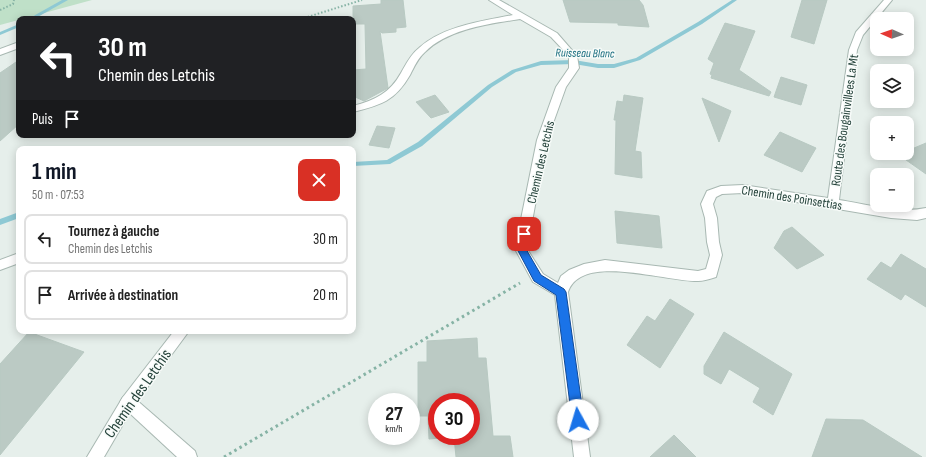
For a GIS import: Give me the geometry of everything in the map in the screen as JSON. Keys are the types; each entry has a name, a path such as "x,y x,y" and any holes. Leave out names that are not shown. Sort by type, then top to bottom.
{"street":[{"path":"493,0 522,16"},
{"name":"Route des Bougainvillees La Mt","path":"833,204 853,50 860,34 888,0"},
{"path":"356,107 373,104 394,92 421,50 433,41 484,23 522,16"},
{"name":"Chemin des Letchis","path":"522,16 554,35 573,56 574,68 561,87 542,140 522,249 538,278 561,292"},
{"path":"0,52 16,46"},
{"name":"Chemin des Poinsettias","path":"561,292 566,279 578,272 592,267 605,265 698,276 711,272 716,255 713,242 711,218 707,204 711,194 721,190 743,189 891,213 917,215 926,214"},
{"path":"0,265 16,259"},
{"path":"561,292 582,457"},
{"name":"Chemin des Letchis","path":"95,457 128,402 180,334"},
{"path":"128,402 189,457"}],"path":[{"path":"0,10 13,4 14,0"},
{"path":"310,16 362,0"},
{"path":"224,457 523,281 538,278"}],"green space":[{"path":"0,0 92,0 33,16 16,16 16,21 0,25"}],"building":[{"path":"381,0 403,0 406,27 396,28 396,32 382,33 380,31 388,88 364,101 356,97 356,70 366,69 365,24 356,24 356,16 353,16 353,6 381,4"},
{"path":"563,0 639,0 643,5 649,27 618,25 618,23 570,22"},
{"path":"802,0 827,0 814,44 791,37"},
{"path":"725,23 755,31 739,70 771,92 769,96 711,78 712,75 710,74 714,63 708,59"},
{"path":"16,62 16,127 0,141 0,73"},
{"path":"781,77 807,85 801,105 774,97"},
{"path":"435,95 449,112 431,118 416,102"},
{"path":"624,95 643,98 635,151 641,152 642,178 615,174 616,120 614,120 617,101 623,102"},
{"path":"702,98 731,111 719,142"},
{"path":"377,126 395,128 389,148 369,145"},
{"path":"780,132 816,148 802,172 764,155"},
{"path":"926,143 926,174 906,160 914,160 914,148"},
{"path":"615,211 659,216 662,248 617,243"},
{"path":"792,227 824,255 797,269 774,248 784,231"},
{"path":"901,254 926,269 926,307 905,294 901,300 867,279 881,262 891,268"},
{"path":"670,299 694,314 660,368 627,345 647,316 655,321"},
{"path":"724,332 792,374 773,415 753,402 760,388 729,369 721,384 704,374 704,366"},
{"path":"27,334 34,334 84,352 0,455 0,364"},
{"path":"477,338 478,358 486,358 493,436 510,436 513,457 456,457 455,445 480,445 480,393 428,393 428,416 420,416 418,362 427,362 427,341"},
{"path":"826,419 863,420 922,457 812,457"},
{"path":"674,435 696,457 650,457"}],"waterway":[{"path":"36,16 66,0"},
{"name":"Ruisseau Blanc","path":"356,164 388,162 420,144 490,86 514,71 541,63 574,62 598,66 614,66 638,59 700,23 735,0"},
{"path":"0,34 16,26"},
{"name":"Ruisseau Blanc","path":"0,222 16,216"}],"route":[{"path":"524,234 522,249 538,278 561,292 578,420"}]}
